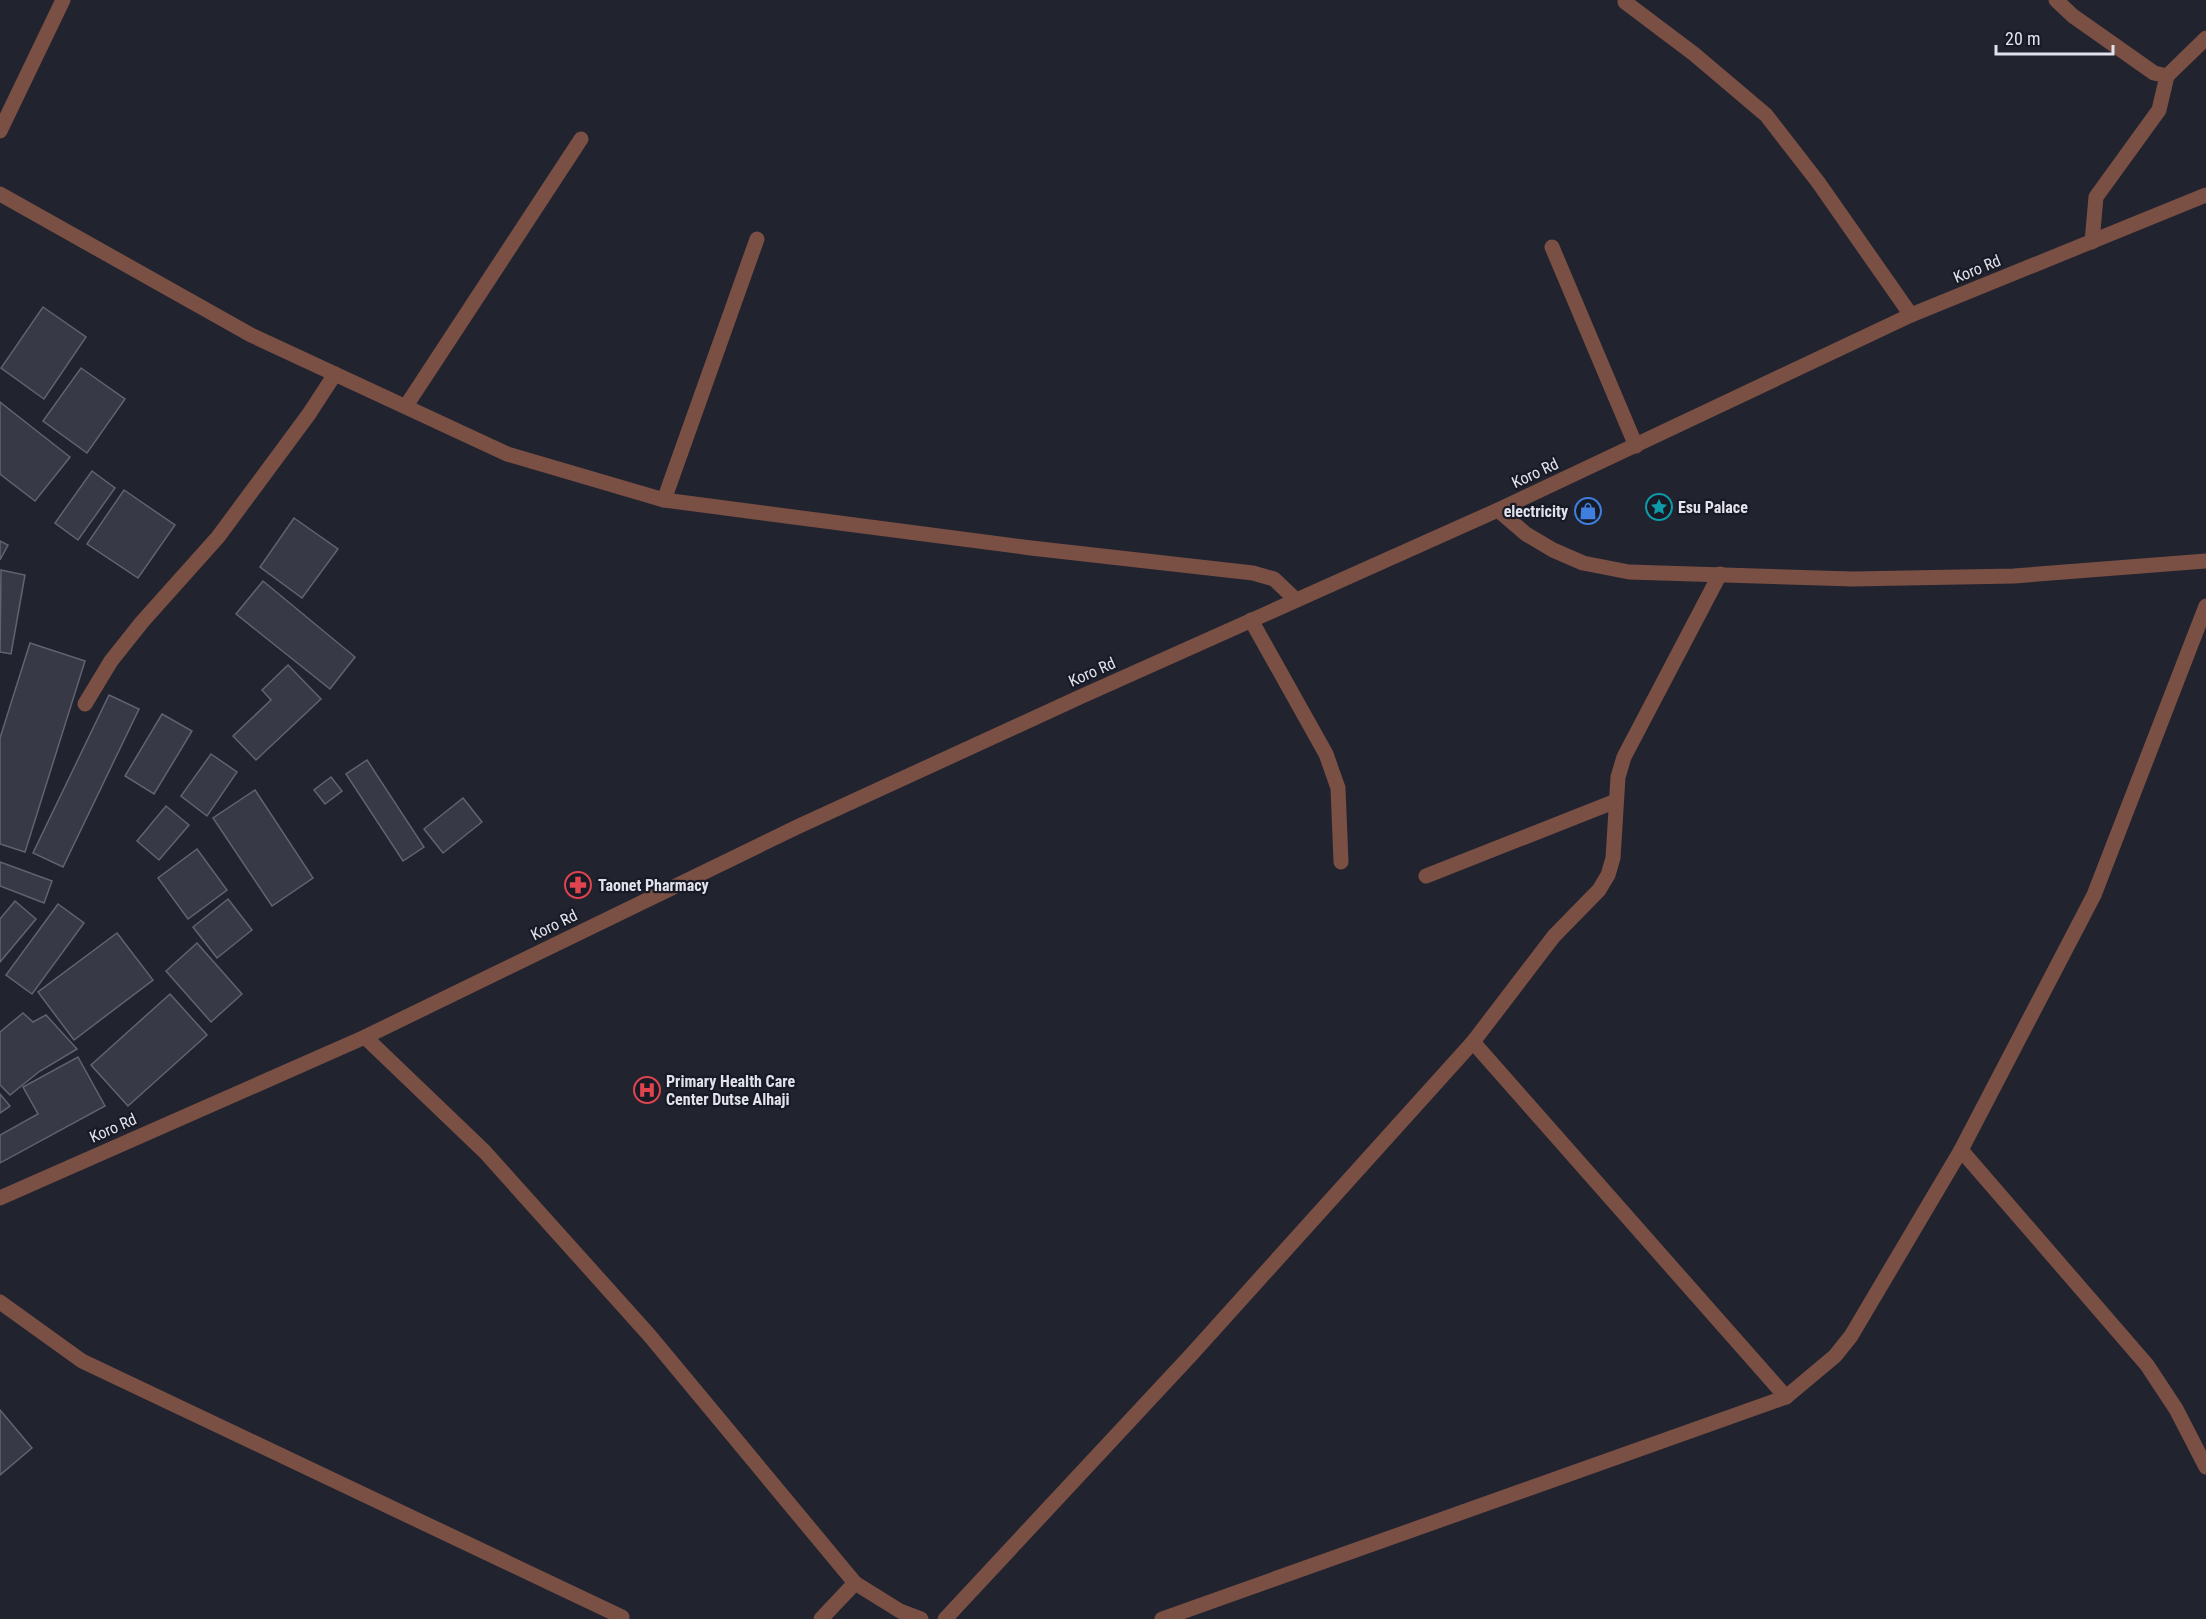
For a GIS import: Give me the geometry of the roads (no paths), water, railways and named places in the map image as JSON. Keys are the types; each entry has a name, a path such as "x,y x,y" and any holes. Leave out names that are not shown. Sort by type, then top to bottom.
{"street":[{"path":"0,130 63,0"},
{"path":"2056,0 2073,16 2154,74 2167,76"},
{"path":"1625,2 1694,54 1766,115 1818,182 1911,315"},
{"path":"2092,242 2096,197 2159,110 2167,76 2206,38"},
{"path":"406,406 581,139"},
{"path":"0,194 251,336 507,454 664,500 1030,548 1253,573 1274,579 1296,600"},
{"name":"Koro Rd","path":"0,1198 365,1037 797,827 1498,510 1911,315 2206,195"},
{"path":"664,500 757,239"},
{"path":"1552,247 1636,446"},
{"path":"85,704 111,661 142,622 218,537 309,414 335,374"},
{"path":"1498,510 1526,534 1583,563 1629,572 1853,579 2014,576 2206,561"},
{"path":"945,1619 1191,1355 1473,1042 1554,936 1599,890 1608,875 1613,858 1617,777 1624,757 1720,574"},
{"path":"1162,1619 1786,1397 1835,1356 1851,1336 1962,1150 2094,895 2206,606"},
{"path":"1251,620 1326,754 1338,788 1341,862"},
{"path":"1426,876 1616,801"},
{"path":"365,1037 493,1161 650,1336 855,1583 900,1611 921,1619"},
{"path":"1473,1042 1786,1397"},
{"path":"1962,1150 2147,1365 2176,1408 2206,1467"},
{"path":"0,1302 81,1361 622,1617"},
{"path":"821,1619 855,1583"}],"place":[{"name":"Esu Palace","path":"1659,507"},
{"name":"electricity","path":"1588,511"},
{"name":"Taonet Pharmacy","path":"578,885"},
{"name":"Primary Health Care Center Dutse Alhaji","path":"647,1090"}]}
